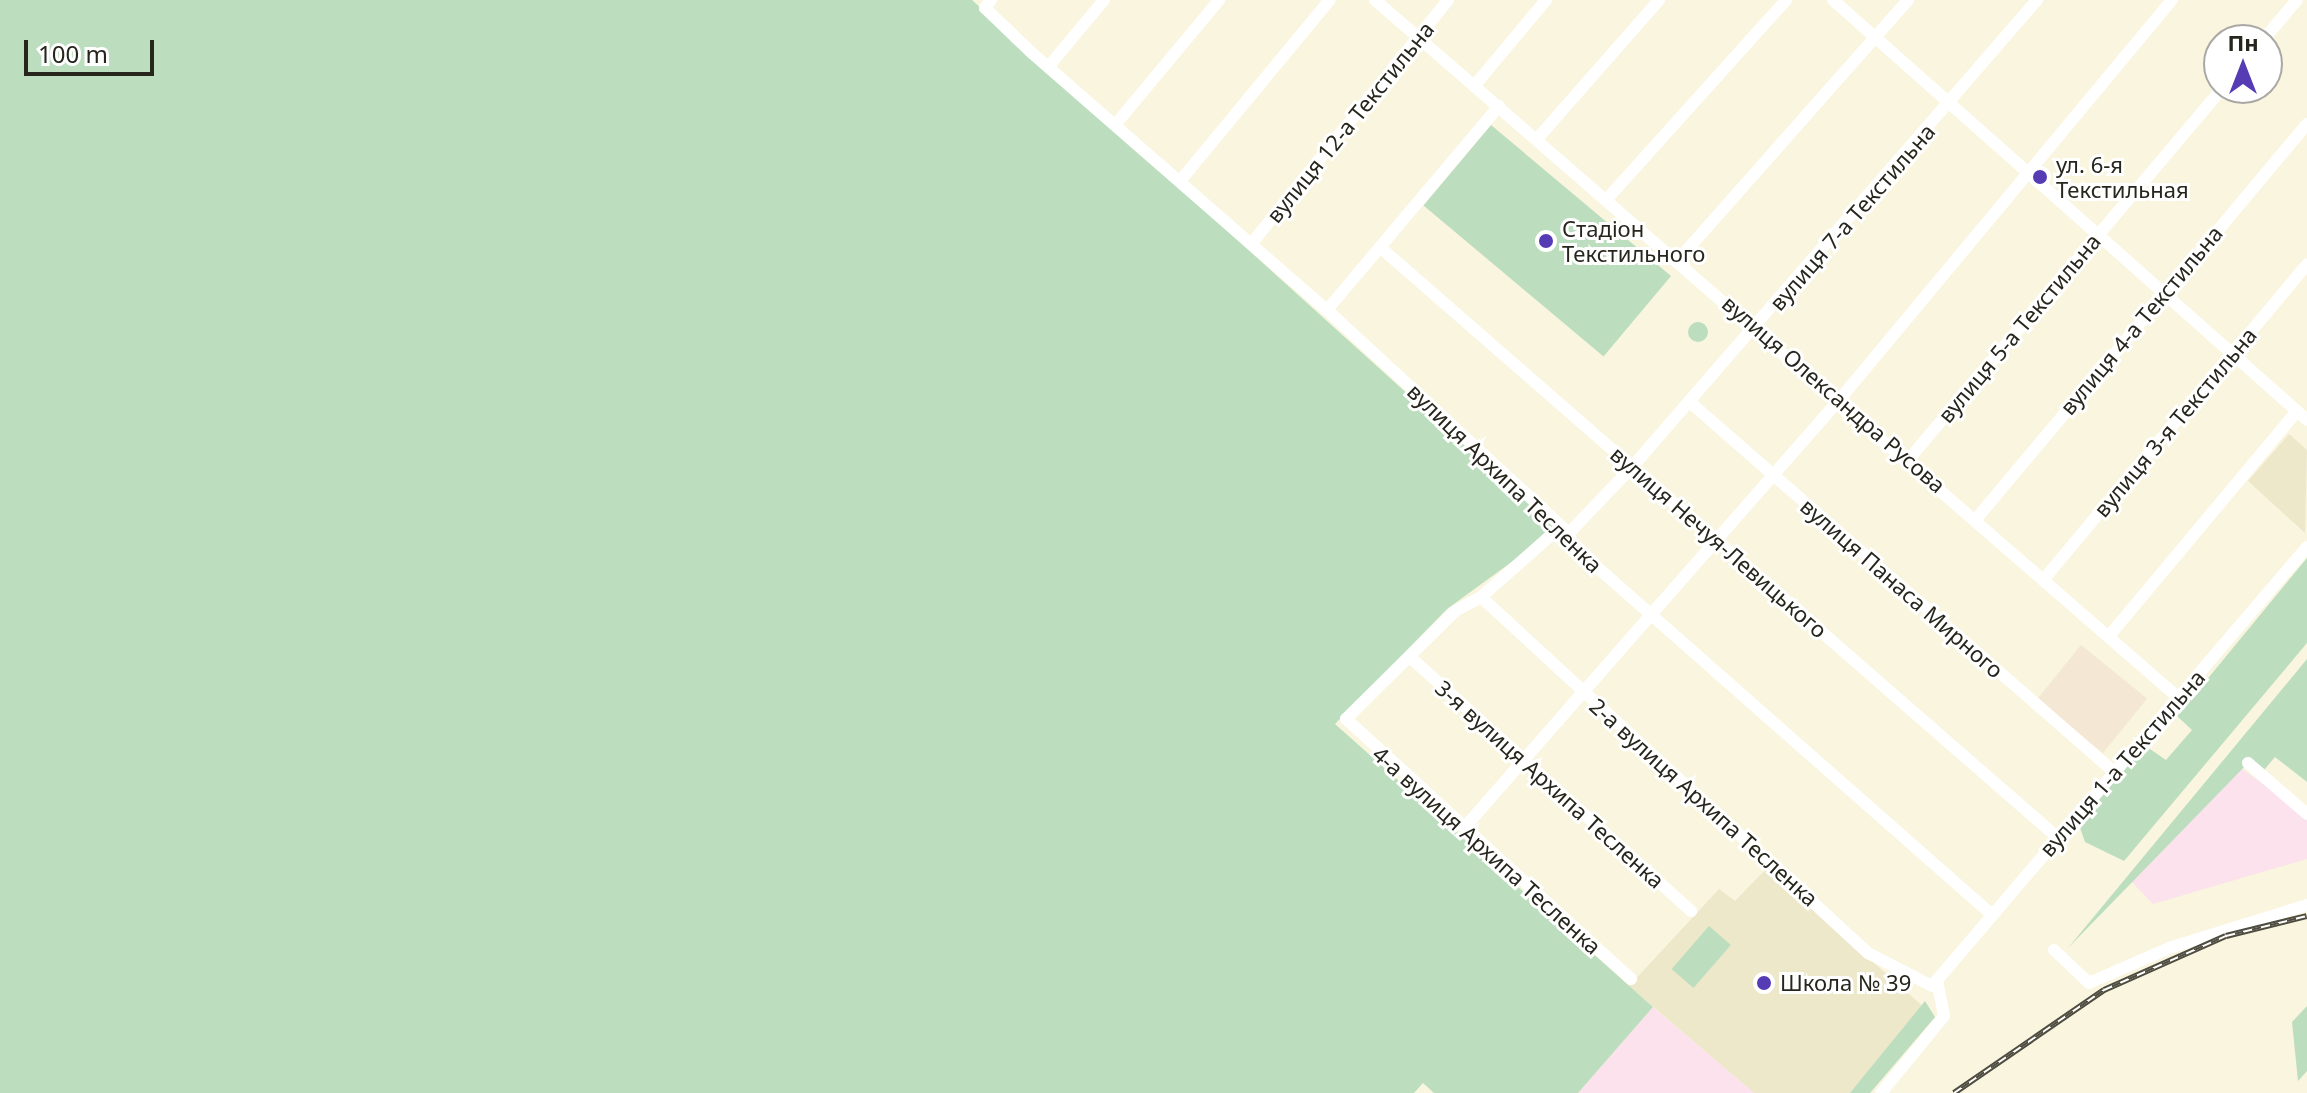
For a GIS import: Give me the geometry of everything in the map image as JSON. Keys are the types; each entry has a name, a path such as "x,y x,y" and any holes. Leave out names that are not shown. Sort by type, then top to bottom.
{"street":[{"path":"1049,66 1104,0"},
{"path":"1115,125 1219,0"},
{"path":"1180,181 1330,0"},
{"name":"вулиця Олександра Русова","path":"1375,0 1679,259 2180,699"},
{"name":"вулиця 12-а Текстильна","path":"1252,243 1448,0"},
{"path":"1475,85 1546,0"},
{"path":"1537,139 1659,0"},
{"path":"1607,199 1786,0"},
{"path":"1833,0 2100,234 2231,354 2303,413 2109,636"},
{"path":"1679,259 1908,0"},
{"name":"вулиця 7-а Текстильна","path":"1346,719 1455,611 1481,597 1549,537 1569,533 1692,404 2037,0"},
{"path":"1465,827 1585,694 1714,539 1840,399 2172,0"},
{"path":"2277,24 2299,0 2307,4"},
{"name":"вулиця Архипа Тесленка","path":"988,4 1049,66 1327,310 1569,533 1572,545 1991,914"},
{"name":"вулиця 5-а Текстильна","path":"1909,459 2209,104"},
{"path":"1327,310 1499,106"},
{"name":"вулиця 4-а Текстильна","path":"1977,518 2307,124"},
{"name":"вулиця Нечуя-Левицького","path":"1381,248 2057,837"},
{"name":"вулиця 3-я Текстильна","path":"2044,579 2307,264"},
{"name":"вулиця Панаса Мирного","path":"1692,404 2113,771"},
{"name":"вулиця 1-а Текстильна","path":"1937,980 2307,547"},
{"name":"2-а вулиця Архипа Тесленка","path":"1481,597 1868,953 1932,986 1937,980"},
{"name":"3-я вулиця Архипа Тесленка","path":"1410,657 1691,911"},
{"name":"4-а вулиця Архипа Тесленка","path":"1346,719 1631,979"},
{"path":"2248,763 2307,814"},
{"path":"2054,950 2089,983 2169,948 2307,905"},
{"path":"1881,1093 1944,1016 1937,980"}],"shaded area":[{"path":"2289,434 2307,450 2305,533 2248,481"},
{"path":"2081,645 2147,698 2103,753 2037,699"},
{"path":"2241,768 2307,816 2307,859 2153,904 2129,879"},
{"name":"Школа № 39","path":"1767,868 1935,1017 1870,1093 1754,1093 1629,986 1719,889 1735,901"},
{"path":"1653,1007 1754,1093 1578,1093"}],"green space":[{"path":"0,0 972,0 1557,529 1447,609 1335,724 1653,1007 1578,1093 1434,1093 1423,1083 1414,1093 0,1093"},
{"name":"Стадіон Текстильного","path":"1491,125 1671,276 1604,356 1424,205"},
{"path":"1698,322 1705,325 1708,332 1705,339 1698,342 1691,339 1688,332 1691,325"},
{"path":"2307,558 2307,643 2124,861 2085,842 2078,822 2144,745 2166,760 2192,730 2177,716"},
{"path":"2307,659 2307,782 2275,757 2264,770 2248,763 2068,948"},
{"path":"1709,926 1731,945 1693,988 1672,969"},
{"path":"1925,1001 1935,1017 1870,1093 1850,1093"},
{"path":"2307,1006 2307,1071 2298,1081 2292,1022"}],"railway":[{"path":"1954,1093 2104,990 2226,936 2307,916"}],"place":[{"name":"ул. 6-я Текстильная","path":"2040,177"},
{"name":"Стадіон Текстильного","path":"1546,241"},
{"name":"Школа № 39","path":"1764,983"}]}
